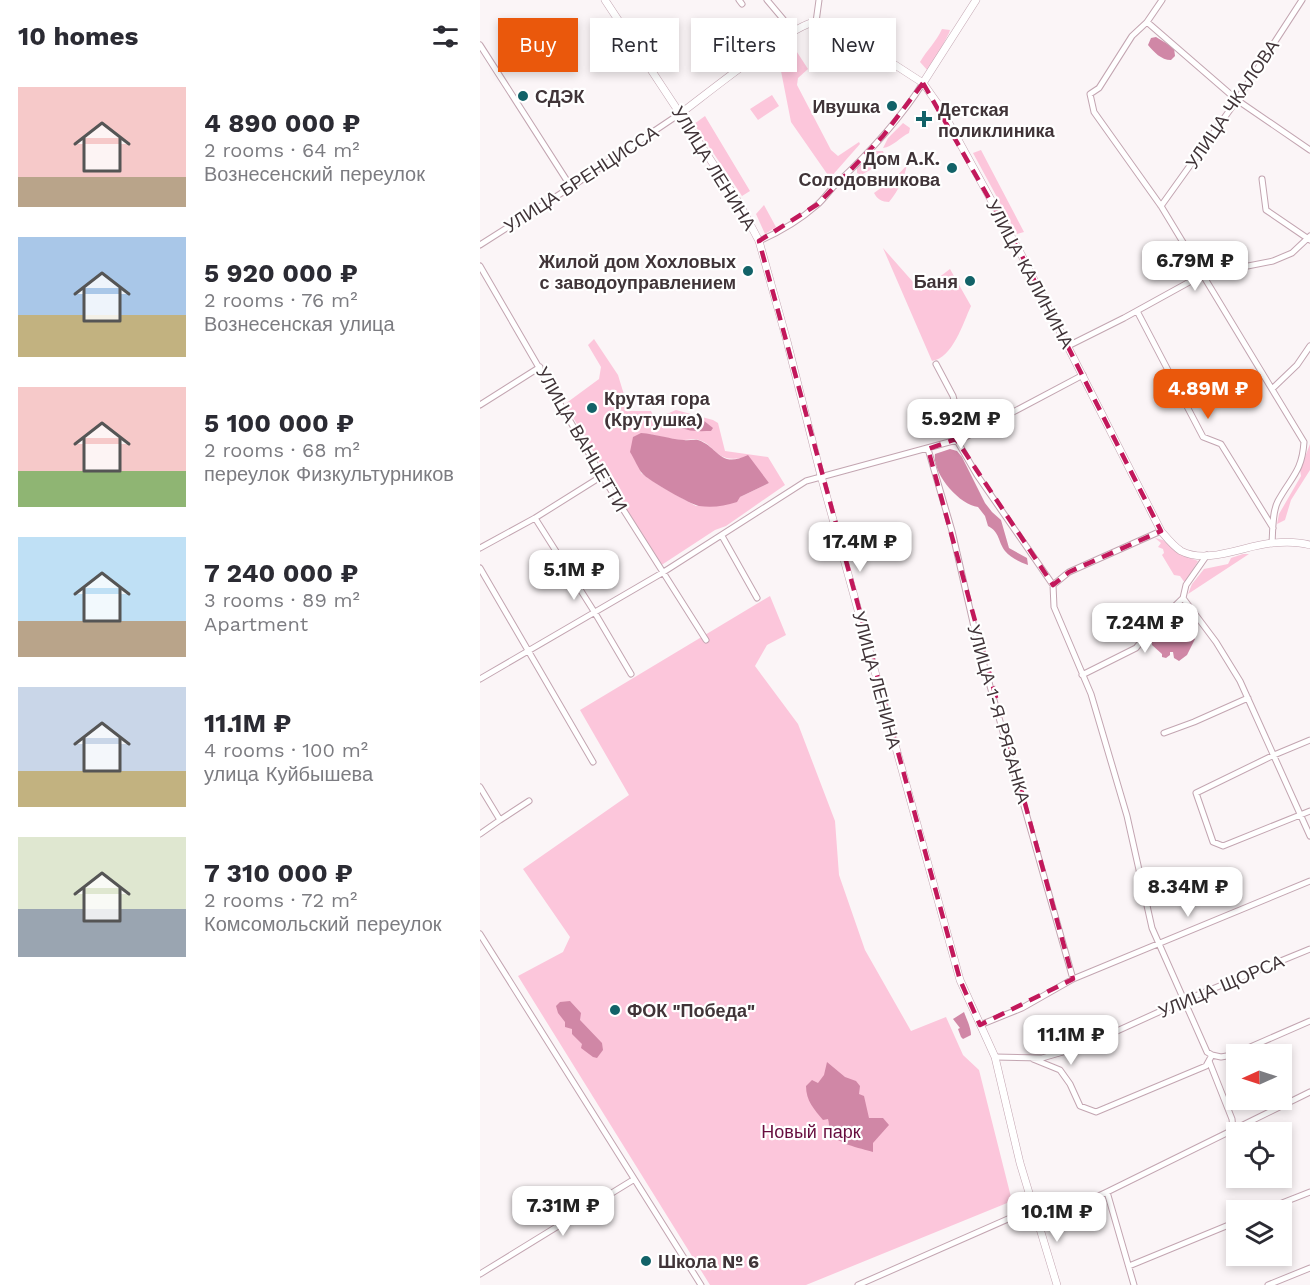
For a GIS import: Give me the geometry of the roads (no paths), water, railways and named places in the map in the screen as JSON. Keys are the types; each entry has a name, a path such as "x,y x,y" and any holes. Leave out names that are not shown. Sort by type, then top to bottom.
{"street":[{"name":"УЛИЦА ЛЕНИНА","path":"605,0 743,209 759,241 787,341 820,476 960,980 995,1057 1008,1119 1057,1285"},
{"path":"767,0 782,18"},
{"path":"817,18 819,0"},
{"path":"759,241 783,230 819,204 831,188 883,136 906,110 976,0"},
{"path":"1162,0 1147,22 1132,36 1099,88 1090,94 1094,112 1161,206 1272,389 1307,440 1298,471 1276,503 1272,543"},
{"name":"УЛИЦА ЧКАЛОВА","path":"1161,206 1237,100 1302,0"},
{"path":"1147,22 1237,100 1310,150"},
{"path":"480,45 571,188"},
{"name":"УЛИЦА КАЛИНИНА","path":"896,66 923,83 951,124 1083,375 1161,531 1180,550 1192,554 1208,555 1272,543 1310,545"},
{"path":"681,113 738,72"},
{"name":"УЛИЦА БРЕНЦИССА","path":"480,245 571,188 681,113"},
{"path":"1068,346 1202,275 1273,261 1292,253 1309,239 1266,210 1262,178"},
{"name":"УЛИЦА ВАНЦЕТТИ","path":"480,266 602,476 706,640"},
{"path":"1137,311 1203,437 1221,444 1273,528"},
{"path":"1272,389 1298,365 1310,346"},
{"path":"936,364 953,396 964,438"},
{"path":"480,405 540,367"},
{"path":"480,679 722,537 806,481 964,438 1083,375"},
{"path":"956,440 977,476 1053,585 1054,607 1101,724 1127,816 1152,928 1207,1052 1221,1057 1232,1055 1310,1022"},
{"name":"УЛИЦА 1-Я РЯЗАНКА","path":"928,449 952,531 977,640 1073,979"},
{"path":"480,548 535,518 602,476"},
{"path":"535,518 596,613 631,674"},
{"path":"1053,585 1069,572 1161,531"},
{"path":"722,537 757,598"},
{"path":"1082,675 1136,648 1152,628 1183,598 1186,585 1208,555"},
{"path":"480,568 593,762"},
{"path":"1183,598 1216,642 1240,681 1310,836"},
{"path":"1164,733 1248,698"},
{"path":"1310,740 1196,793 1213,842 1223,846 1310,811"},
{"path":"480,787 500,820"},
{"path":"480,834 529,801"},
{"path":"981,1025 1022,1008 1073,979 1310,881"},
{"path":"480,934 701,1285"},
{"name":"УЛИЦА ЩОРСА","path":"995,1057 1042,1058 1084,1046 1183,1001 1310,949"},
{"path":"1032,1058 1060,1070 1070,1084 1080,1106 1096,1112 1206,1066 1212,1055"},
{"path":"1209,1061 1232,1122"},
{"path":"1248,1122 1310,1092"},
{"path":"1037,1221 1056,1212 1073,1208 1226,1132"},
{"path":"480,1274 633,1180"},
{"path":"1107,1192 1134,1285"},
{"path":"1290,1200 1310,1192"},
{"path":"858,1285 1033,1208"},
{"path":"1129,1266 1226,1226"},
{"path":"1268,1285 1310,1268"}],"place":[{"name":"СДЭК","path":"523,96"},
{"name":"Ивушка","path":"892,106"},
{"name":"Детская поликлиника","path":"924,119"},
{"name":"Дом А.К. Солодовникова","path":"952,168"},
{"name":"Жилой дом Хохловых с заводоуправлением","path":"748,271"},
{"name":"Баня","path":"970,281"},
{"name":"Крутая гора (Крутушка)","path":"592,408"},
{"name":"ФОК \"Победа\"","path":"615,1010"},
{"name":"Школа № 6","path":"646,1261"}],"park label":[{"name":"Новый парк","path":"811,1131"}]}
